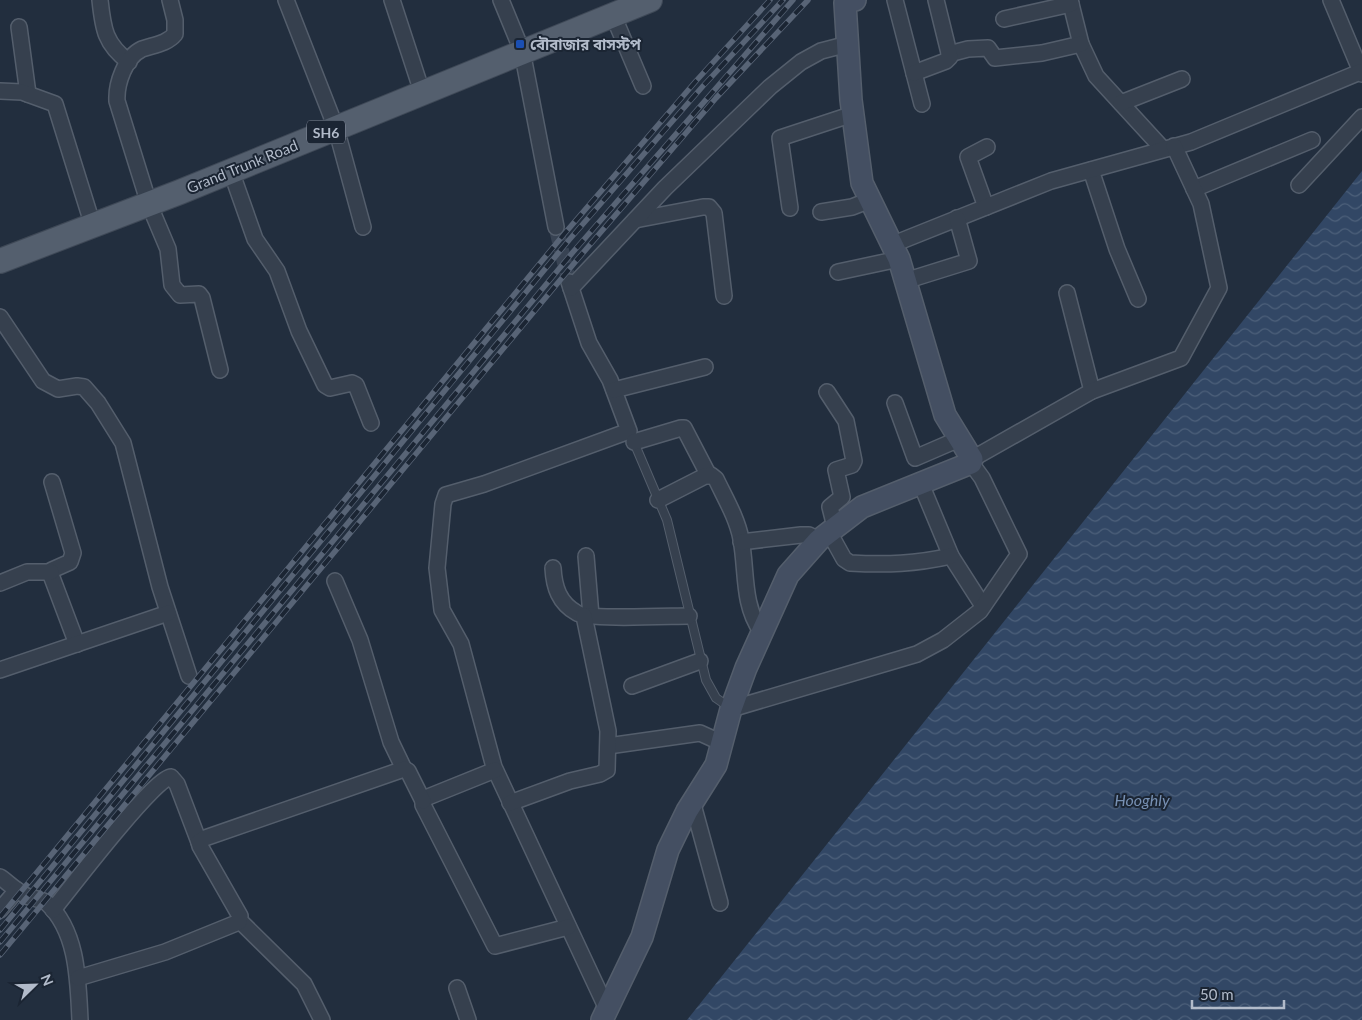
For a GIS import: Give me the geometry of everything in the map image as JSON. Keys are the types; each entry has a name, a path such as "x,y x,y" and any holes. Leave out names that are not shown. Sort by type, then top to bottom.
{"main road":[{"name":"Grand Trunk Road","path":"0,261 149,204 650,0"}],"street":[{"path":"100,0 108,41 118,54 129,62"},
{"path":"170,0 175,20 175,34 168,40 136,52 117,86 118,101 149,204 168,249 171,279 175,290 180,296 199,294 202,298 220,370"},
{"path":"286,0 336,128 363,227"},
{"path":"392,0 422,92"},
{"path":"501,0 522,51 556,227"},
{"path":"731,709 917,654 943,640 983,606 1019,554 982,478 945,415 895,252 862,183 853,114 845,3 855,0"},
{"path":"895,0 922,104"},
{"path":"914,73 949,60 950,54 936,0"},
{"path":"838,272 895,252 957,218 1051,181 1191,142 1361,73 1331,0"},
{"path":"605,1015 642,937 666,856 692,801 713,772 731,709 762,631 788,575 828,533 862,507 921,484 971,461 1092,391 1181,358 1219,288 1201,204 1194,190 1169,148 1121,103 1096,76 1081,44 1070,2 1004,19"},
{"path":"613,15 643,86"},
{"path":"19,27 28,94"},
{"path":"632,437 614,390 589,343 570,285 665,188 785,74 821,51 848,44"},
{"path":"950,54 968,49 988,48 995,58 1042,54 1081,44"},
{"path":"1121,103 1182,79"},
{"path":"0,91 16,91 28,94 52,102 58,110 93,226"},
{"path":"790,208 780,138 853,114"},
{"path":"1299,184 1362,117"},
{"path":"1194,190 1312,140"},
{"path":"986,207 968,157 987,147"},
{"path":"1091,170 1138,299"},
{"path":"231,171 255,239 277,271 300,331 325,385 330,388 352,382 356,385 371,423"},
{"path":"821,212 852,207 870,200"},
{"path":"635,220 703,206 709,208 714,213 724,296"},
{"path":"905,281 969,261 957,218"},
{"path":"1067,293 1092,391"},
{"path":"0,318 44,381 58,389 77,386 84,387 98,403 123,443 168,613 189,676"},
{"path":"614,390 705,367"},
{"path":"827,392 846,421 854,463 836,470 842,497 830,507 828,533 844,559 850,563 897,565 951,556"},
{"path":"895,403 915,458 959,439"},
{"path":"605,1015 568,927 495,770 461,644 442,608 437,568 444,499 449,493 484,484 632,437 684,428 709,476 716,479 734,516 742,542 750,613 762,631"},
{"path":"658,500 709,476"},
{"path":"0,583 27,572 51,572 68,564 74,553 52,482"},
{"path":"921,484 951,556 983,606"},
{"path":"742,542 828,533"},
{"path":"510,803 570,781 604,772 608,766 607,723 587,616 586,556"},
{"path":"553,568 556,591 566,605 587,616 689,616"},
{"path":"51,572 77,644"},
{"path":"335,581 360,640 391,742 404,769 408,771 423,800 428,814 495,946 568,927"},
{"path":"0,670 168,613"},
{"path":"632,686 700,661"},
{"path":"608,746 700,733 722,744"},
{"path":"200,842 404,769"},
{"path":"423,800 495,770"},
{"path":"53,910 118,828 155,787 166,777 171,777 178,784 200,842 240,916 240,921 304,984 322,1020"},
{"path":"692,801 720,904"},
{"path":"0,876 28,897 45,902 61,919 68,935 78,978 80,1020"},
{"path":"0,910 17,890"},
{"path":"78,978 164,952 240,921"},
{"path":"457,988 468,1020"}],"lane":[{"path":"632,437 666,520 700,661 710,689 722,703 731,709"}],"water":[{"name":"Hooghly","path":"1362,171 1362,1020 687,1020"}],"tunnel":[{"path":"556,227 569,282"}],"railway":[{"path":"0,917 565,233 696,81 770,0"},
{"path":"0,930 569,240 703,86 783,0"},
{"path":"0,942 573,252 793,0"},
{"path":"0,955 576,261 716,98 808,0"}],"place":[{"name":"বৌবাজার বাসস্টপ","path":"520,44"}]}
